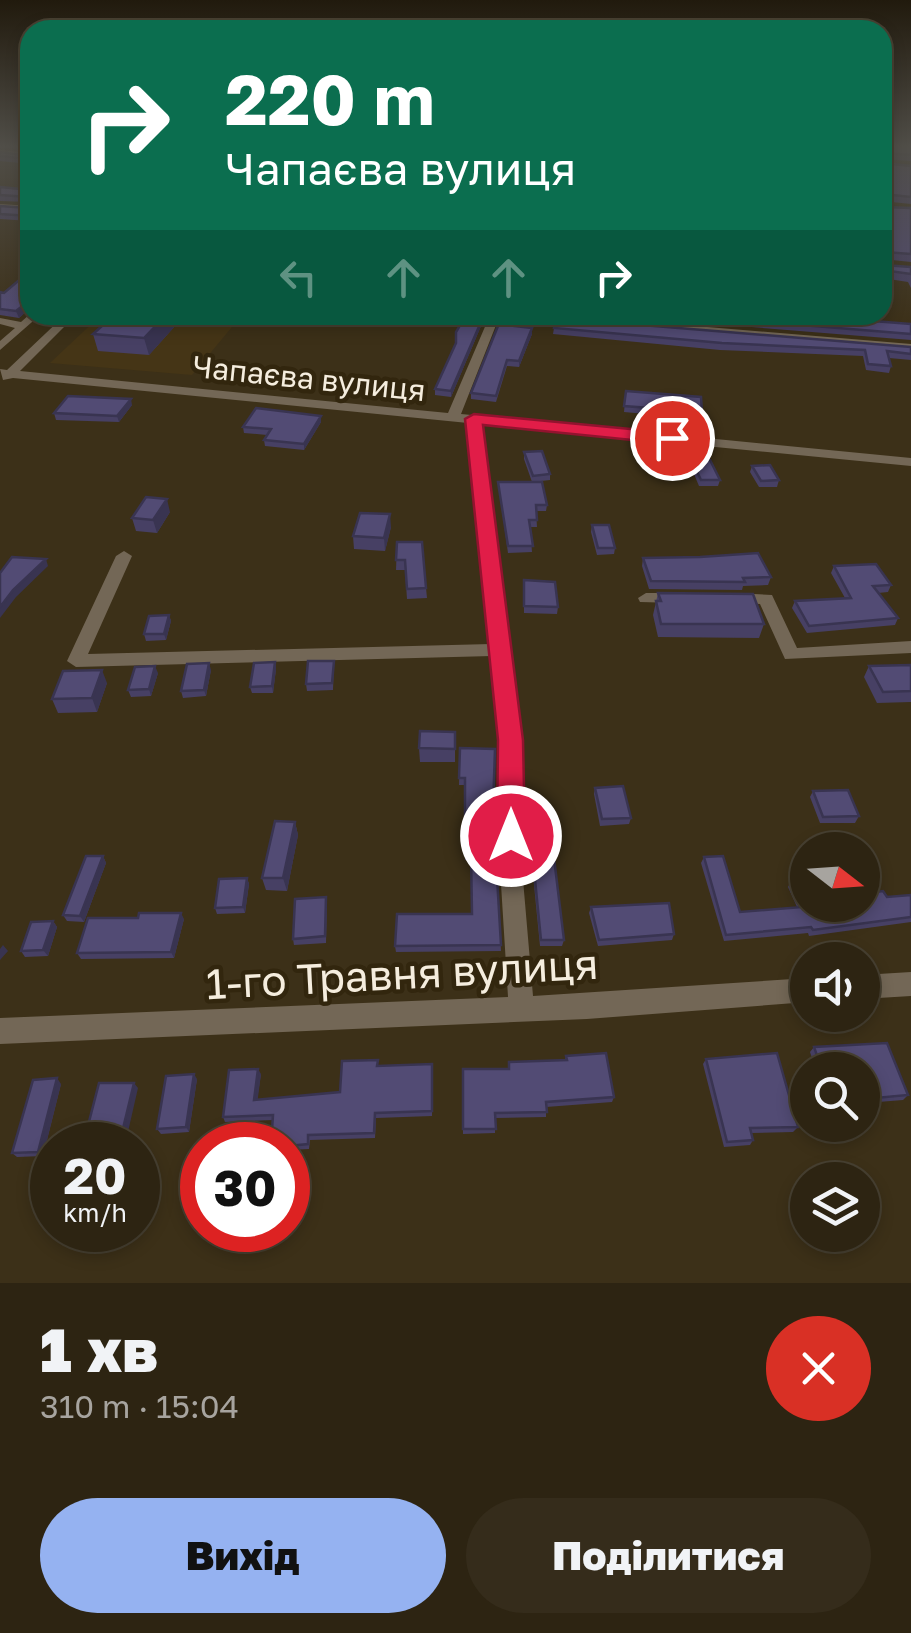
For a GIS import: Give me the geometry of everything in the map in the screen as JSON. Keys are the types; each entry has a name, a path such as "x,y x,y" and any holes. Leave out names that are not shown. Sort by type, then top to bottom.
{"street":[{"path":"0,321 22,326"},
{"path":"3,377 60,325"},
{"path":"491,325 464,418 502,650 511,740 511,868 520,1008"},
{"path":"646,325 911,347"},
{"path":"0,347 22,326"},
{"name":"Чапаєва вулиця","path":"3,377 911,462"},
{"path":"124,556 76,661 502,650"},
{"path":"646,598 766,599 791,656 911,648"},
{"path":"880,986 911,984"},
{"name":"1-го Травня вулиця","path":"0,1031 520,1008 790,991"}],"shaded area":[{"path":"90,325 234,325 192,375 50,363"}],"building":[{"path":"0,206 20,207 20,215 0,214"},
{"path":"892,207 911,208 911,254 892,253"},
{"path":"892,266 911,267 911,274 892,271"},
{"path":"20,279 20,308 0,309 0,292"},
{"path":"892,322 911,324 911,334 801,325"},
{"path":"103,325 156,325 144,338 93,334"},
{"path":"460,325 480,325 451,391 435,389 456,343"},
{"path":"498,325 532,328 519,361 507,360 496,396 471,393"},
{"path":"642,325 911,347 911,354 887,351 891,366 868,364 865,350 722,343 554,328"},
{"path":"626,391 701,397 702,412 624,406"},
{"path":"68,396 131,399 117,416 54,413"},
{"path":"256,408 321,416 304,444 264,440 271,429 243,427"},
{"path":"542,451 550,474 533,476 524,452"},
{"path":"710,460 720,480 701,480 692,461"},
{"path":"770,465 779,480 761,481 752,466"},
{"path":"498,482 542,482 547,505 536,505 537,520 529,520 533,546 508,546"},
{"path":"146,497 167,499 153,520 132,518"},
{"path":"360,513 390,514 384,538 353,536"},
{"path":"592,525 609,525 615,548 598,548"},
{"path":"397,542 422,542 426,588 407,589 405,560 396,560"},
{"path":"758,553 771,577 743,578 745,582 651,581 643,558 700,557"},
{"path":"12,557 46,559 0,607 0,573"},
{"path":"876,564 891,585 873,586 898,618 809,626 795,601 851,598 834,566"},
{"path":"524,580 555,582 558,607 524,606"},
{"path":"658,593 753,594 764,624 661,624"},
{"path":"169,615 164,634 144,634 149,616"},
{"path":"308,661 334,661 332,683 306,684"},
{"path":"275,662 272,686 250,687 254,663"},
{"path":"209,663 204,690 181,691 187,664"},
{"path":"911,665 911,691 883,692 869,666"},
{"path":"155,666 149,689 128,690 135,667"},
{"path":"102,670 92,698 52,699 63,671"},
{"path":"420,731 455,732 455,749 419,748"},
{"path":"460,748 495,749 493,809 501,945 395,946 397,914 472,914 471,854 465,854 465,778 459,778"},
{"path":"623,786 631,818 602,819 595,788"},
{"path":"848,790 859,816 823,817 813,791"},
{"path":"275,821 295,822 283,878 262,878"},
{"path":"86,856 103,856 80,916 63,915"},
{"path":"723,856 740,912 790,908 790,922 873,922 726,935 704,857"},
{"path":"554,858 564,940 541,940 533,859"},
{"path":"247,878 243,907 215,908 219,879"},
{"path":"880,891 887,897 911,895 911,917 880,921"},
{"path":"326,897 325,936 293,939 295,899"},
{"path":"669,903 674,934 599,940 591,907"},
{"path":"139,913 181,913 171,952 77,953 88,918 138,918"},
{"path":"53,921 43,950 21,951 31,922"},
{"path":"887,1043 908,1095 880,1098 880,1052 816,1052 814,1047"},
{"path":"606,1053 614,1097 546,1102 547,1112 495,1113 496,1129 463,1129 463,1069 509,1069 509,1062 567,1060 566,1056"},
{"path":"777,1053 790,1099 790,1127 750,1128 753,1140 727,1142 706,1059"},
{"path":"378,1060 377,1066 432,1064 432,1111 375,1113 374,1133 310,1135 310,1122 273,1122 273,1115 223,1117 229,1070 258,1069 254,1100 340,1092 342,1061"},
{"path":"194,1074 187,1122 180,1122 180,1127 160,1129 166,1076"},
{"path":"57,1078 46,1122 30,1122 30,1152 12,1153 33,1080"},
{"path":"99,1083 134,1083 125,1122 89,1122"}],"route":[{"path":"511,836 511,740 474,419 672,438"}]}
